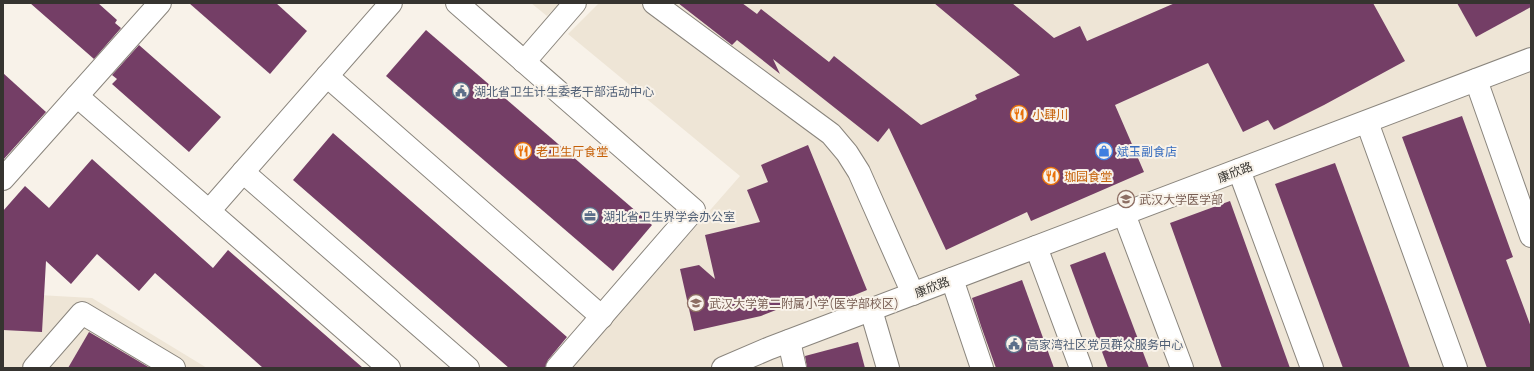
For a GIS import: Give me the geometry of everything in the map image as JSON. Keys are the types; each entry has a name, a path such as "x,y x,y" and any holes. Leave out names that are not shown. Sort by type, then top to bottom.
{"street":[{"path":"3,179 160,3"},
{"path":"209,211 391,3"},
{"path":"457,3 694,210 557,368"},
{"path":"524,62 575,3"},
{"path":"654,3 831,134 847,152 859,172 913,294"},
{"name":"康欣路","path":"723,368 789,341 1531,59"},
{"path":"327,76 602,317"},
{"path":"1476,80 1531,236"},
{"path":"77,96 389,368"},
{"path":"1367,122 1456,368"},
{"path":"1239,170 1312,368"},
{"path":"243,172 468,368"},
{"path":"1124,214 1182,368"},
{"path":"1036,247 1081,368"},
{"path":"952,279 982,368"},
{"path":"871,310 888,368"},
{"path":"34,368 82,314 174,368"},
{"path":"789,341 795,368"}],"shaded area":[{"path":"531,3 560,3 547,16"},
{"name":"武汉大学医学部","path":"599,3 1531,3 1531,368 572,368 740,176 568,34"},
{"path":"3,293 92,298 207,368 3,368"}],"building":[{"path":"30,3 98,3 117,20 115,23 121,28 94,59"},
{"path":"189,3 276,3 307,31 270,74"},
{"path":"678,3 742,3 757,14 761,9 829,62 834,56 921,125 977,99 975,95 1020,75 934,3 1012,3 1054,38 1080,26 1087,41 1175,3 1373,3 1405,61 1274,130 1268,120 1243,132 1208,63 1115,105 1144,172 1031,221 1027,212 946,250 889,128 878,142 773,59 780,74 737,40 732,45"},
{"path":"1457,3 1531,3 1531,7 1476,37"},
{"path":"426,30 652,225 613,271 386,76"},
{"path":"139,45 221,117 189,152 112,84 117,79 112,75"},
{"path":"3,73 46,112 3,160"},
{"path":"1462,116 1513,257 1506,260 1531,327 1531,368 1487,368 1402,137"},
{"path":"333,133 567,337 548,360 545,368 509,368 293,180"},
{"path":"808,145 867,290 820,309 814,295 761,316 694,331 680,269 699,265 715,279 705,235 760,222 747,190 768,182 761,165"},
{"path":"92,159 213,268 228,250 363,368 263,368 155,273 139,291 97,254 71,284 46,261 42,332 3,330 3,211 25,186 49,208"},
{"path":"1335,163 1410,368 1343,368 1275,184"},
{"path":"1230,201 1290,368 1222,368 1170,223"},
{"path":"1105,252 1149,368 1108,368 1070,265"},
{"path":"1022,280 1054,368 996,368 972,298"},
{"path":"89,332 150,368 68,368"},
{"path":"858,342 865,368 807,368 805,356"}],"place":[{"name":"湖北省卫生计生委老干部活动中心","path":"461,91"},
{"name":"小肆川","path":"1019,114"},
{"name":"老卫生厅食堂","path":"523,151"},
{"name":"斌玉副食店","path":"1104,151"},
{"name":"珈园食堂","path":"1051,176"},
{"name":"武汉大学医学部","path":"1126,199"},
{"name":"湖北省卫生界学会办公室","path":"590,216"},
{"name":"武汉大学第二附属小学(医学部校区)","path":"696,303"},
{"name":"高家湾社区党员群众服务中心","path":"1014,344"}]}
